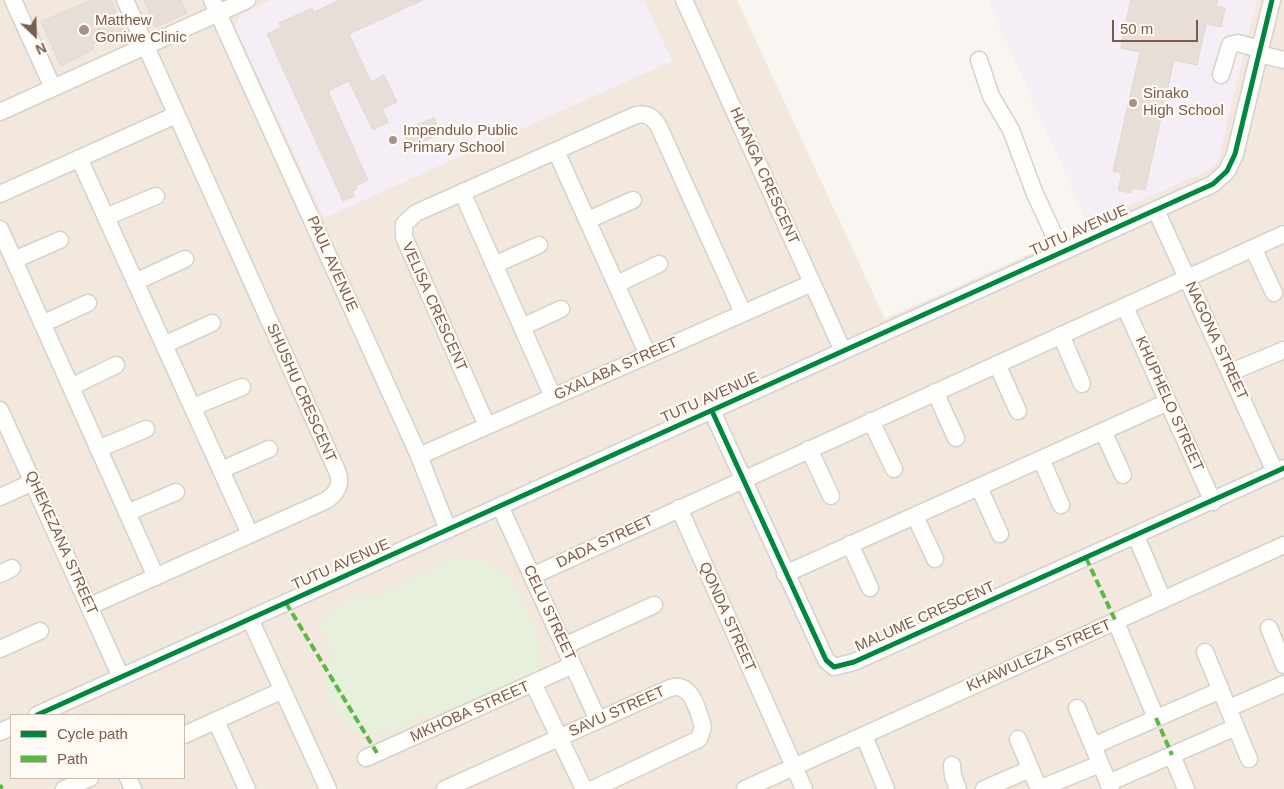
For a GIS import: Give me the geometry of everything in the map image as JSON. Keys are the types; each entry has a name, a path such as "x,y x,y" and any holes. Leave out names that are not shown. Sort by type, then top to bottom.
{"street":[{"path":"13,0 53,88"},
{"name":"SHUSHU CRESCENT","path":"90,606 330,498 338,487 339,479 125,0"},
{"path":"0,112 146,46 215,7 247,0"},
{"name":"HLANGA CRESCENT","path":"684,0 843,352"},
{"name":"TUTU AVENUE","path":"39,714 1213,184 1227,171 1235,154 1272,0"},
{"name":"PAUL AVENUE","path":"215,7 419,456 448,530"},
{"path":"1221,75 1230,45 1238,43 1284,60"},
{"path":"979,60 991,96 1011,130 1035,194 1062,252"},
{"name":"VELISA CRESCENT","path":"487,426 402,231 408,219 462,192 636,114 652,117 659,127 743,313"},
{"path":"0,194 176,115"},
{"path":"556,151 648,355"},
{"path":"79,158 250,534"},
{"path":"462,192 553,397"},
{"path":"106,217 156,196"},
{"path":"588,220 633,200"},
{"name":"NAGONA STREET","path":"1156,210 1279,470"},
{"path":"0,229 156,577"},
{"path":"679,508 1284,234"},
{"path":"14,260 60,240"},
{"path":"494,265 539,245"},
{"path":"1254,248 1274,293"},
{"path":"135,282 186,259"},
{"path":"617,284 659,264"},
{"name":"GXALABA STREET","path":"419,456 812,282"},
{"path":"42,324 88,302"},
{"name":"KHUPHELO STREET","path":"1125,306 1213,502"},
{"path":"522,327 562,309"},
{"path":"164,345 212,323"},
{"path":"1061,335 1082,384"},
{"path":"1231,372 1284,350"},
{"path":"997,364 1018,411"},
{"path":"71,387 116,365"},
{"path":"192,407 242,387"},
{"path":"935,392 956,438"},
{"path":"785,574 1168,402"},
{"name":"QHEKEZANA STREET","path":"0,410 121,677"},
{"name":"MALUME CRESCENT","path":"712,411 826,660 830,665 839,667 1213,502 1279,470"},
{"path":"871,421 894,469"},
{"path":"98,449 146,429"},
{"path":"1103,431 1122,475"},
{"path":"221,470 269,449"},
{"path":"809,449 831,496"},
{"path":"1040,459 1061,505"},
{"path":"0,497 33,482"},
{"path":"979,487 1000,534"},
{"path":"127,513 176,492"},
{"name":"CELU STREET","path":"500,506 598,720"},
{"name":"DADA STREET","path":"532,576 679,508"},
{"name":"QONDA STREET","path":"679,508 804,789"},
{"path":"915,516 935,559"},
{"path":"1136,536 1163,600"},
{"path":"850,544 870,588"},
{"name":"KHAWULEZA STREET","path":"745,789 1284,545"},
{"path":"564,646 654,605"},
{"path":"250,619 328,789"},
{"path":"1116,622 1156,718"},
{"path":"1269,628 1284,663"},
{"path":"0,649 40,631"},
{"path":"1205,652 1249,760"},
{"name":"MKHOBA STREET","path":"366,758 573,665"},
{"path":"533,683 584,789"},
{"path":"1228,708 1284,684"},
{"name":"SAVU STREET","path":"445,789 670,688 680,686 688,690 703,731 694,742 593,789"},
{"path":"185,735 283,690"},
{"path":"1092,746 1221,690"},
{"path":"1077,708 1109,786 1172,755 1236,727"},
{"path":"216,720 247,789"},
{"path":"864,736 886,789"},
{"path":"1018,739 1039,789 1100,764"},
{"path":"1172,755 1186,789"},
{"path":"952,765 953,776 958,789"},
{"path":"984,789 1030,769"},
{"path":"64,789 88,779"}],"shaded area":[{"path":"0,0 737,0 885,319 1090,227 988,0 1284,0 1284,789 0,789"},
{"name":"Impendulo Public Primary School","path":"272,0 644,0 672,61 324,218 235,26 241,14"},
{"name":"Sinako High School","path":"988,0 1257,0 1218,161 1211,169 1089,224"}],"green space":[{"path":"454,558 485,561 512,580 537,633 542,666 535,675 440,714 421,716 393,730 372,734 354,730 339,717 328,692 326,675 333,655 327,638 319,626 332,610 358,597 383,594"}],"building":[{"path":"91,0 111,0 124,30 92,44 94,49 61,66 41,22"},
{"path":"144,0 181,0 187,13 156,27"},
{"path":"340,0 423,0 349,34 371,82 384,75 397,102 382,109 388,122 373,130 349,81 328,91 368,180 355,186 357,189 352,191 355,196 343,201 267,34 281,27 279,23 312,8 313,12"},
{"path":"1131,0 1218,0 1216,6 1225,8 1221,27 1206,24 1197,65 1174,60 1145,190 1132,188 1130,193 1118,190 1122,173 1113,171 1140,52 1121,48"},
{"path":"434,118 441,134 409,148 402,132"}],"marked path":[{"path":"1086,558 1116,622"},
{"path":"286,603 377,753"},
{"path":"1156,718 1172,755"},
{"path":"0,785 2,789"}],"cycle path":[{"path":"39,714 1213,184 1227,171 1235,154 1272,0"},
{"path":"712,411 826,660 834,667 854,662 1284,468"}],"place":[{"name":"Matthew Goniwe Clinic","path":"84,30"},
{"name":"Sinako High School","path":"1133,103"},
{"name":"Impendulo Public Primary School","path":"393,140"}]}
